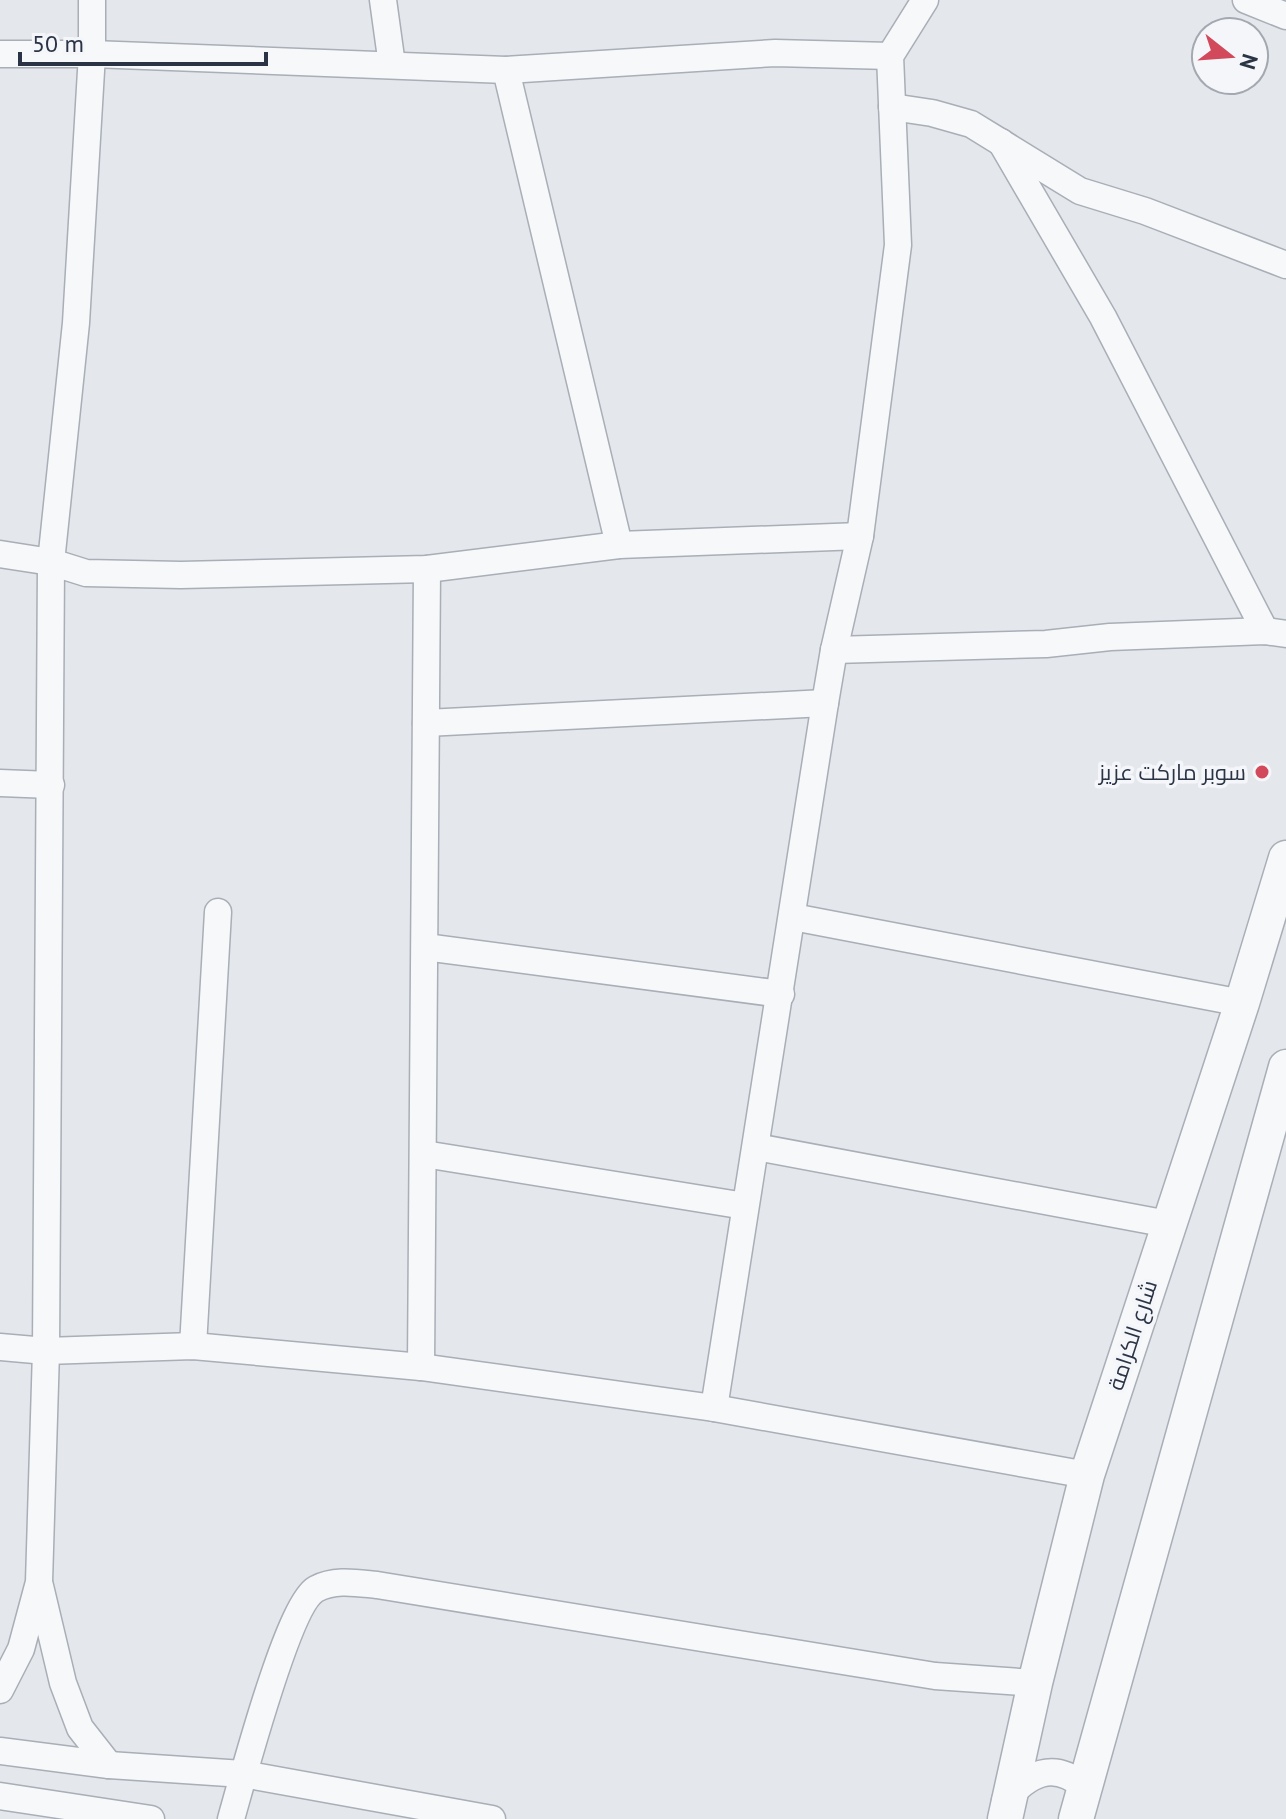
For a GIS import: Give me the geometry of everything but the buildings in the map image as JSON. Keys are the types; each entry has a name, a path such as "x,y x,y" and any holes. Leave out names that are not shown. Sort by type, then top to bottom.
{"street":[{"path":"0,1690 21,1649 39,1582 46,1351 51,562 76,323 92,54 92,0"},
{"path":"383,0 392,65"},
{"path":"714,1408 825,703 860,536 898,245 890,56 925,0"},
{"path":"1246,0 1286,16"},
{"path":"0,54 92,54 506,70 775,53 890,56"},
{"path":"506,70 619,545"},
{"path":"892,107 932,113 971,124 1080,191 1145,211 1286,265"},
{"path":"834,650 1276,633 1103,317 1001,142"},
{"path":"0,554 51,562 86,573 181,575 427,569 619,545 860,536"},
{"path":"421,1367 427,569"},
{"path":"426,723 825,703"},
{"path":"0,783 51,785"},
{"name":"شارع الكرامة","path":"1001,1811 1087,1475 1242,1003 1286,858"},
{"path":"193,1346 218,912"},
{"path":"793,917 1242,1003"},
{"path":"425,947 781,994"},
{"path":"1080,1803 1286,1067"},
{"path":"756,1147 1168,1224"},
{"path":"424,1154 745,1206"},
{"path":"0,1347 46,1351 193,1346 421,1367 714,1408 1087,1475"},
{"path":"39,1582 63,1683 80,1728 109,1765"},
{"path":"231,1819 243,1774 299,1610 314,1590 338,1582 377,1585 935,1676 1035,1683"},
{"path":"0,1751 109,1765 243,1774 492,1819"},
{"path":"1001,1811 1023,1781 1043,1773 1065,1774 1080,1803"},
{"path":"0,1796 151,1819"}],"place":[{"name":"سوبر ماركت عزيز","path":"1262,772"}]}
